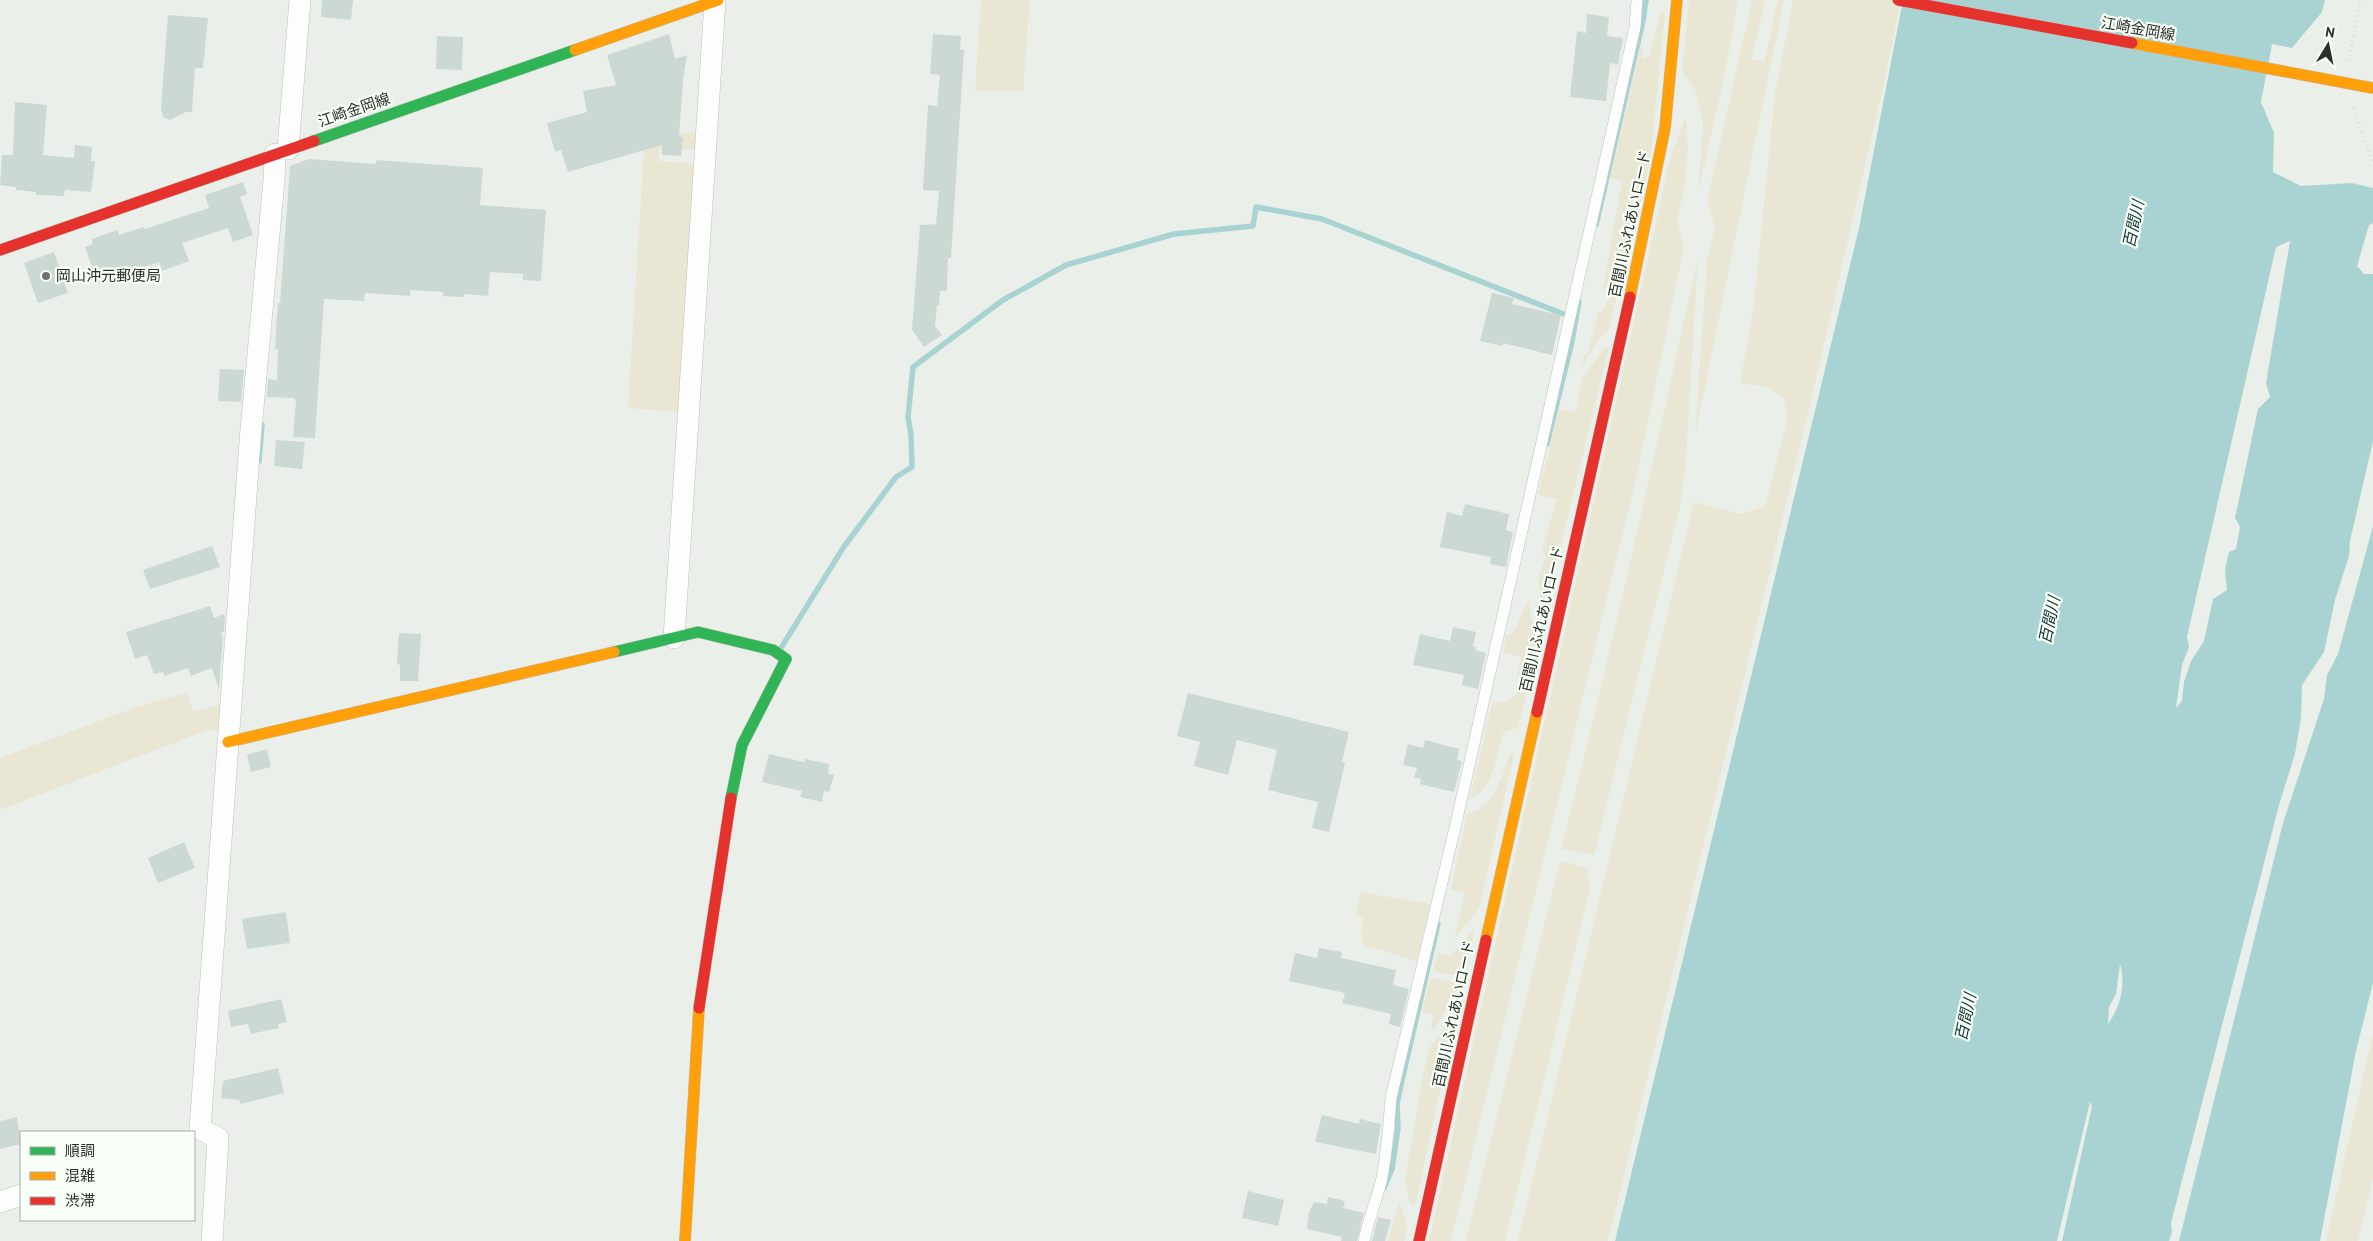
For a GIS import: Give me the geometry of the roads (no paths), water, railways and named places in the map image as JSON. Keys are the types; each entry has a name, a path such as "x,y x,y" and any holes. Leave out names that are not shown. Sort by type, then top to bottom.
{"street":[{"path":"212,1241 218,1138 197,1132 235,740 250,441 300,0"},
{"name":"百間川ふれあいロード","path":"1419,1241 1652,198 1664,128 1677,0"},
{"name":"江崎金岡線","path":"1898,0 2373,88"},
{"path":"674,638 716,1"},
{"name":"江崎金岡線","path":"0,250 716,1"},
{"path":"235,740 698,632 777,652 786,659 742,745 735,770 698,1012 685,1241"},
{"path":"0,1202 20,1195"}],"lane":[{"path":"1364,1241 1369,1215 1381,1181 1388,1142 1392,1098 1635,27 1637,0"}],"water":[{"name":"百間川","path":"1903,0 2325,0 2322,12 2292,48 2272,44 2261,102 2274,133 2273,172 2301,186 2352,183 2373,188 2373,223 2369,225 2357,266 2364,274 2373,274 2373,441 2350,541 2349,556 2335,600 2324,652 2302,685 2301,718 2295,754 2279,805 2171,1223 2172,1232 2169,1241 2062,1241 2092,1106 2090,1102 2057,1241 1615,1241 1859,228","holes":["2290,241 2266,383 2270,397 2258,409 2235,518 2240,527 2236,549 2229,552 2225,570 2227,590 2213,599 2204,641 2191,661 2184,682 2182,701 2176,708 2182,665 2189,647 2187,637 2276,247","2120,964 2122,972 2121,995 2116,1010 2108,1024 2109,1007 2116,994"]},
{"path":"2373,526 2373,983 2356,1051 2320,1241 2179,1241 2283,823 2324,699 2327,675 2338,654"}],"waterway":[{"path":"1596,225 1643,21 1646,0"},
{"path":"781,648 843,548 896,477 912,467 911,435 908,417 913,367 1003,300 1066,265 1174,234 1253,226 1256,207 1322,219 1576,319"},
{"path":"1547,444 1571,346 1579,302"},
{"path":"259,461 262,425"},
{"path":"1384,1188 1392,1169 1398,1128 1397,1104 1438,924"}],"place":[{"name":"岡山沖元郵便局","path":"46,276"}]}
